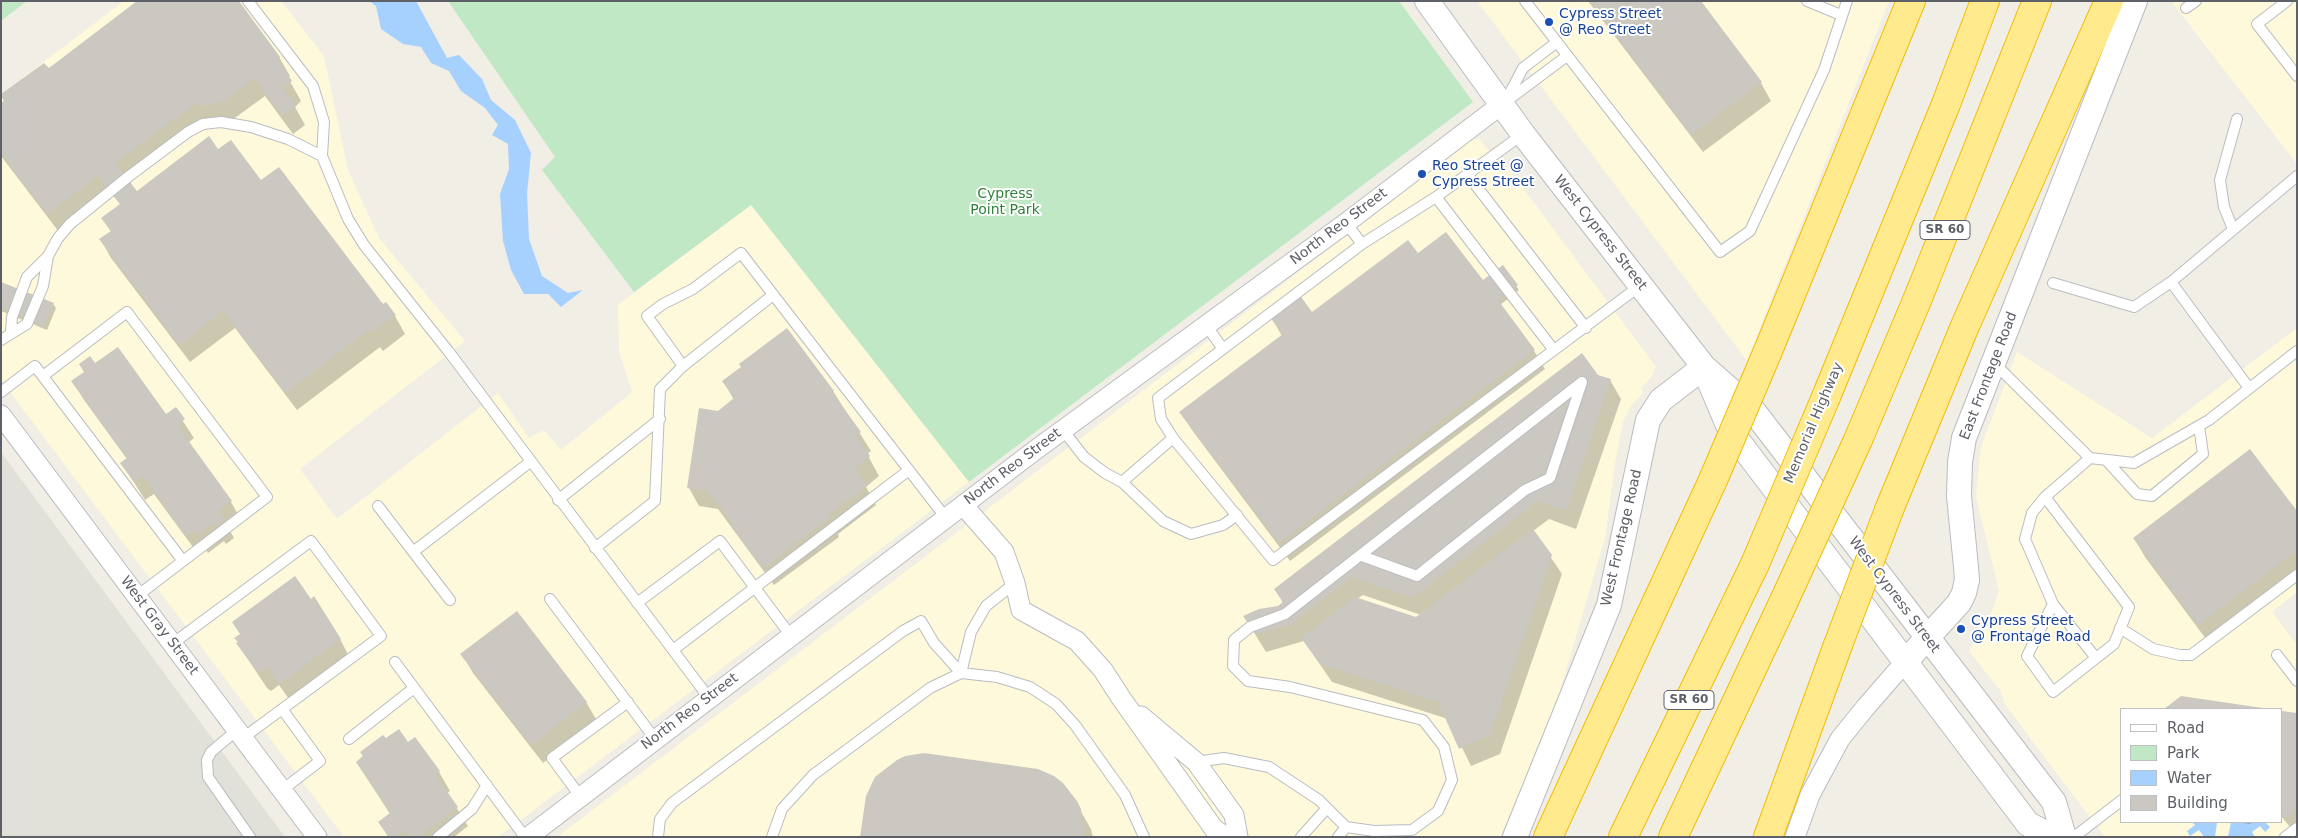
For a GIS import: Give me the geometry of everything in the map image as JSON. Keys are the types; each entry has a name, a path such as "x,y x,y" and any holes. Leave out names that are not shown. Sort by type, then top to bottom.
{"highway":[{"path":"1552,829 1713,480 1768,351 1911,1"},
{"name":"Memorial Highway","path":"1623,837 1754,564 1826,396 1946,104 1985,1"},
{"path":"1768,837 1889,510 1964,326 2109,1"},
{"name":"SR 60","path":"1673,837 1858,440 2038,7"}],"street":[{"name":"West Cypress Street","path":"1427,1 1504,103 1523,134 1704,367 1752,409 2054,802 2064,837"},
{"name":"East Frontage Road","path":"1795,837 1810,795 1840,739 1864,708 1959,603 1964,593 1967,580 1959,496 1960,462 1964,438 2135,1"},
{"name":"North Reo Street","path":"533,835 580,796 963,505 1346,223 1504,103"},
{"name":"West Cypress Street","path":"1704,367 1730,430 2028,824 2053,837"},
{"name":"West Frontage Road","path":"1515,837 1609,605 1648,420 1660,400 1704,367"},
{"name":"West Gray Street","path":"1,416 317,837"},
{"path":"963,505 1004,552 1015,583 1021,610 1077,641 1103,670 1214,829 1226,837"},
{"path":"1121,698 1196,762 1234,815 1238,837"}],"lane":[{"path":"248,1 312,86 324,122 322,156 348,219 364,245 449,352 558,500 710,698"},
{"path":"1525,1 1720,252 1750,231 1824,70 1847,1"},
{"path":"1807,1 1841,15"},
{"path":"2186,8 2196,1"},
{"path":"2287,1 2257,24 2293,64 2297,76"},
{"path":"1504,103 1524,68 1557,42"},
{"path":"1504,103 1567,56"},
{"path":"2233,229 2224,207 2220,180 2238,118"},
{"path":"11,332 12,317 27,278 48,256 58,238 70,224 188,132 203,124 221,122 251,126 288,139 322,156"},
{"path":"1523,134 1436,197 1362,244 1158,398 1160,419 1173,438 1273,560 1553,349 1586,328 1641,286"},
{"path":"1467,174 1586,328"},
{"path":"2053,283 2134,307 2171,282 2297,176"},
{"path":"1436,197 1553,349"},
{"path":"1346,223 1362,244"},
{"path":"683,366 647,316 664,304 693,289 741,253 946,518"},
{"path":"1,340 11,332 27,324 43,286 48,256"},
{"path":"2171,282 2249,388"},
{"path":"595,548 656,501 660,389 683,366 773,295"},
{"path":"43,376 127,312 267,497 137,596"},
{"path":"1206,325 1223,349"},
{"path":"1993,362 2090,458 2134,463 2199,426 2297,351"},
{"path":"1,392 35,366 183,561"},
{"path":"1196,762 1224,758 1269,767 1294,782 1327,808 1346,827 1374,831 1412,830 1438,811 1452,780 1444,746 1423,720 1290,687 1248,681 1233,666 1234,640 1250,627 1286,614 1582,382 1550,478 1525,490 1417,576 1362,556"},
{"path":"558,500 660,419"},
{"path":"2106,460 2137,494 2152,496 2203,454 2199,426"},
{"path":"1063,430 1084,457 1104,473 1122,482 1163,521 1192,534 1223,525 1237,515"},
{"path":"1122,482 1173,438"},
{"path":"2090,458 2045,497 2032,513 2025,539 2054,604 2096,658"},
{"path":"413,552 530,462"},
{"path":"673,650 909,470"},
{"path":"2045,497 2129,607 2114,644 2053,692 2027,656 2054,604"},
{"path":"378,506 450,600"},
{"path":"172,644 311,541 381,636 282,709 211,752 208,760 208,777 250,837"},
{"path":"637,603 720,542 791,636"},
{"path":"2120,628 2153,650 2180,656 2192,655 2297,575"},
{"path":"961,673 971,632 986,606 1015,583"},
{"path":"550,599 655,739"},
{"path":"658,837 660,819 672,803 902,631 921,621 934,644 961,673"},
{"path":"2277,655 2297,681"},
{"path":"395,662 487,785 533,835"},
{"path":"772,837 782,809 813,775 930,688 961,673 997,677 1030,687 1056,704 1075,725 1125,795 1144,837"},
{"path":"349,740 414,688"},
{"path":"580,796 552,758 628,702"},
{"path":"282,709 320,761 282,790"},
{"path":"438,837 472,809 487,785"},
{"path":"2074,837 2120,802"},
{"path":"1301,837 1327,808"},
{"path":"1338,837 1346,827"},
{"path":"2285,837 2297,828"}],"shaded area":[{"path":"124,1 281,1 324,56 348,170 379,238 465,341 300,469 337,519 498,393 529,438 544,430 561,450 632,392 619,351 618,305 751,205 969,482 498,837 344,837 1,380 1,94"},
{"path":"1477,1 1889,1 1747,361"},
{"path":"2171,1 2297,1 2297,164"},
{"path":"1479,138 1500,165 1509,169 1656,367 1652,376 1641,388 1643,393 1631,406 1623,422 1616,457 1605,538 1547,735 1500,837 557,837 1472,140"},
{"path":"2297,328 2297,592 2272,612 2297,645 2297,837 2105,837 2005,704 2000,690 1969,651 1989,619 1999,591 1976,497 1981,447 2017,352 2152,438"},
{"path":"1,452 285,837 1,837"}],"green space":[{"path":"1,1 27,1 1,21"},
{"name":"Cypress Point Park","path":"448,1 1399,1 1473,102 969,482 751,205 634,292 542,170 555,157"}],"water":[{"path":"369,1 416,1 447,58 459,55 482,79 491,100 515,120 531,153 527,193 529,239 542,276 568,293 583,290 561,307 548,294 524,294 511,270 503,241 500,194 509,169 508,144 492,135 498,125 485,108 461,91 449,71 431,63 421,47 403,44 381,29 376,6"},
{"path":"2193,823 2217,823 2215,837 2204,837 2199,830 2190,836 2187,831 2195,825"},
{"path":"2231,823 2266,823 2270,827 2265,832 2260,826 2252,832 2255,837 2228,837"}],"building":[{"path":"137,1 239,1 280,57 277,59 292,81 283,88 296,106 282,116 254,78 222,102 201,106 197,102 115,163 137,191 209,136 218,149 231,140 261,180 279,167 383,304 386,302 396,315 371,333 368,330 286,393 223,311 179,345 99,239 111,231 101,218 120,204 98,176 47,214 1,153 1,103 4,101 1,94 44,63 49,68"},
{"path":"1590,1 1701,1 1762,82 1691,135"},
{"path":"1446,232 1483,280 1503,265 1518,285 1498,300 1535,350 1279,543 1179,412 1283,334 1269,316 1299,294 1312,312 1408,240 1418,253"},
{"path":"1,282 54,303 44,326 1,308"},
{"path":"787,328 834,391 832,392 861,432 856,436 870,456 855,468 867,486 828,515 829,518 763,568 730,525 732,522 707,491 687,488 699,408 718,411 734,398 722,381 741,367 739,364"},
{"path":"118,347 166,414 176,407 185,419 177,425 232,501 219,511 225,519 215,526 213,523 196,535 193,531 186,536 143,476 134,482 120,463 127,458 71,381 84,372 79,364 90,356 95,363"},
{"path":"1582,353 1598,375 1611,379 1566,511 1538,501 1412,598 1352,577 1290,625 1255,634 1243,616 1259,609 1278,606 1283,602 1274,589"},
{"path":"2250,449 2297,511 2297,550 2198,625 2133,538"},
{"path":"1533,529 1552,555 1490,735 1459,749 1438,702 1320,664 1301,638 1355,597 1416,617"},
{"path":"295,576 311,599 314,596 341,639 279,684 267,667 260,673 255,669 236,643 238,642 234,638 240,634 232,622"},
{"path":"517,611 587,702 531,745 460,654"},
{"path":"2181,696 2263,708 2165,708"},
{"path":"2283,711 2297,713 2297,810 2286,819 2283,815"},
{"path":"399,729 408,742 415,737 440,771 436,776 458,807 419,837 409,837 405,830 396,837 389,837 378,822 390,813 356,762 363,756 360,752 383,735 386,738"},
{"path":"924,753 1038,769 1054,776 1063,783 1081,809 1084,837 860,837 866,796 875,777 905,756"}],"place":[{"name":"Cypress Street @ Reo Street","path":"1549,22"},
{"name":"Reo Street @ Cypress Street","path":"1422,174"},
{"name":"Cypress Street @ Frontage Road","path":"1961,629"}]}
